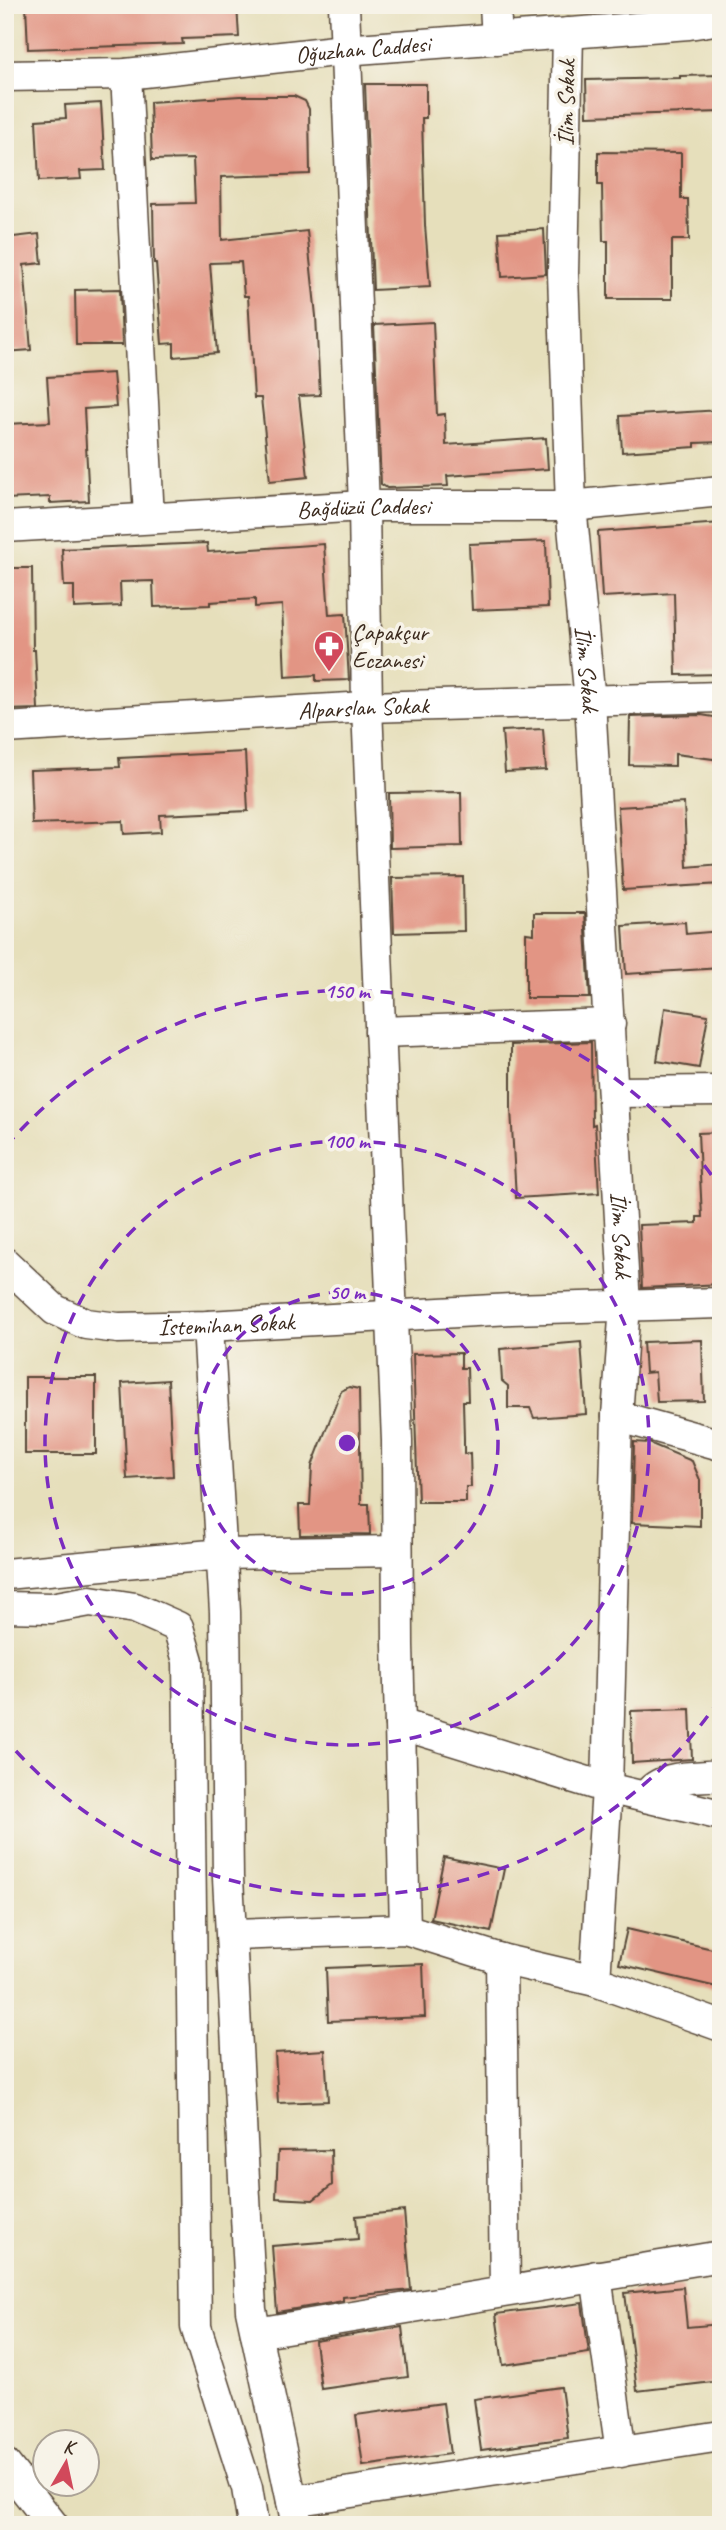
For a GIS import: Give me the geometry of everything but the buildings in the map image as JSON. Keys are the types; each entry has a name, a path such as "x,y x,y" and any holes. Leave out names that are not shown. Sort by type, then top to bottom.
{"street":[{"path":"344,5 364,506 367,706 397,1441 405,1929"},
{"path":"495,5 497,39"},
{"name":"Oğuzhan Caddesi","path":"5,76 125,74 344,50 688,24 721,19"},
{"name":"İlim Sokak","path":"568,33 563,274 571,506 590,701 625,1305 617,1416 607,1788 595,1981"},
{"path":"125,74 149,518"},
{"name":"Bağdüzü Caddesi","path":"5,527 364,506 571,506 721,492"},
{"name":"Alparslan Sokak","path":"5,728 367,706 721,696"},
{"path":"380,1032 610,1024"},
{"path":"614,1092 721,1091"},
{"name":"İstemihan Sokak","path":"5,1263 55,1310 86,1324 118,1328 721,1303"},
{"path":"208,1326 225,1612 229,1878 251,2310 295,2513 721,2436"},
{"path":"617,1416 721,1445"},
{"path":"5,1574 222,1554 397,1551"},
{"path":"5,1607 51,1608 90,1601 135,1608 178,1627 188,1661 195,2327 247,2488 253,2525"},
{"path":"400,1724 607,1788 721,1815"},
{"path":"646,1797 653,1787 666,1781 721,1775"},
{"path":"233,1935 405,1929 501,1959 595,1981 721,2026"},
{"path":"501,1959 505,2291"},
{"path":"256,2333 721,2256"},
{"path":"596,2276 621,2452"},
{"path":"5,2465 53,2525"}],"place":[{"name":"Çapakçur Eczanesi","path":"329,673"}]}
